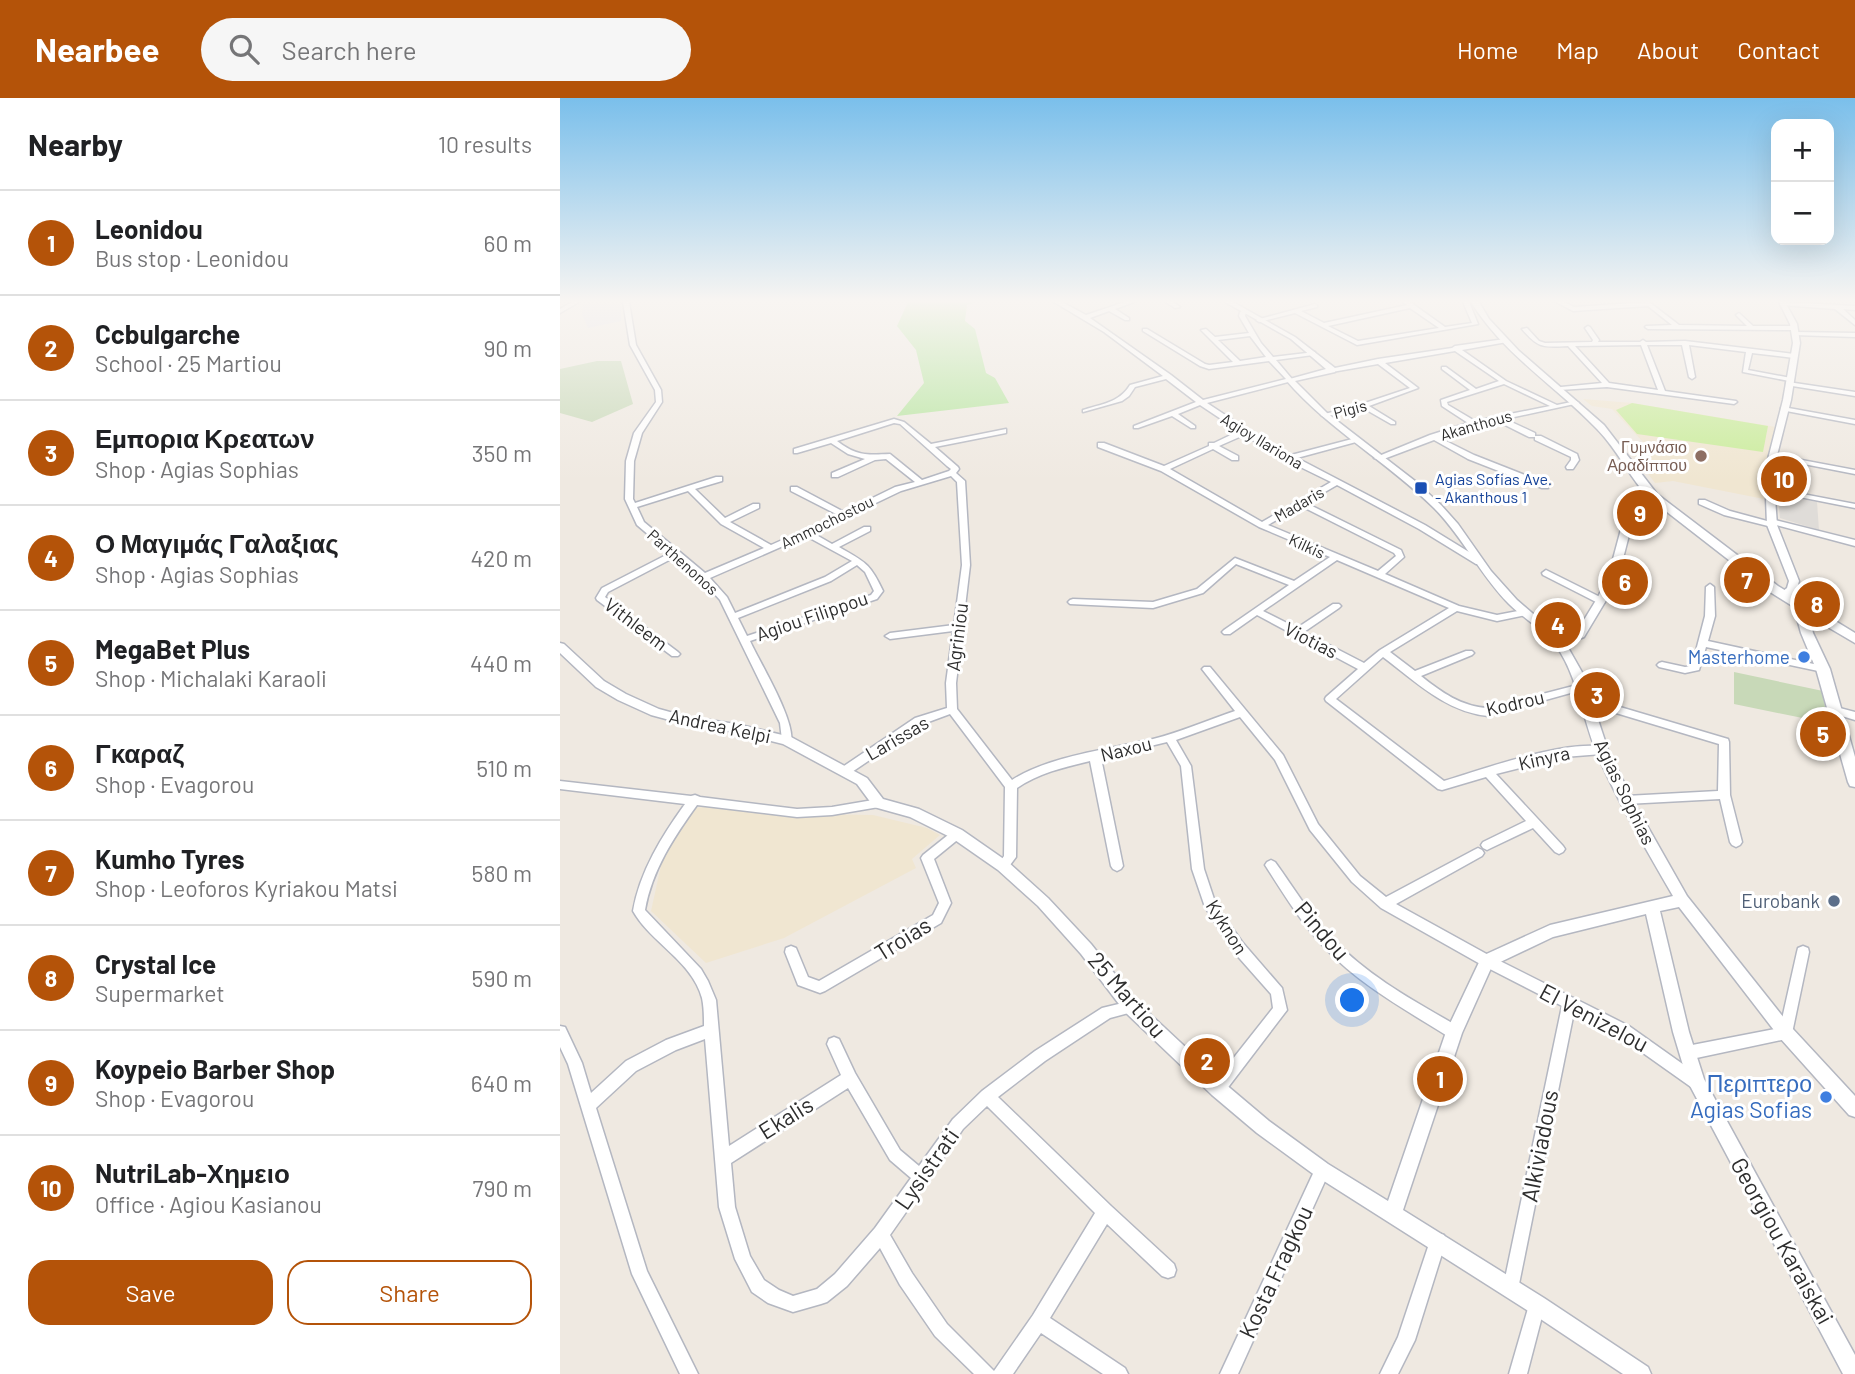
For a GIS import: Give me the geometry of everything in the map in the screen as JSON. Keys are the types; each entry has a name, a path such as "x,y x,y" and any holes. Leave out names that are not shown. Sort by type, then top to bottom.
{"main road":[{"path":"1528,362 1615,442 1638,482 1653,496 1779,592 1834,626 1853,634"},
{"path":"1800,606 1807,633 1823,669 1855,782"},
{"path":"1816,649 1815,632 1834,626"}],"street":[{"path":"642,362 658,390 659,402 638,433 630,461 629,499 632,506 719,479"},
{"name":"Agioy Ilariona","path":"1148,362 1169,376 1199,403 1244,432 1336,483 1445,538 1479,562"},
{"path":"1196,362 1213,367 1259,362"},
{"name":"Agias Sophias","path":"1272,362 1324,415 1437,507 1523,613 1560,643 1573,665 1602,750 1626,800 1682,900 1786,1033 1855,1109"},
{"path":"1322,362 1332,370"},
{"path":"1136,426 1199,403 1375,362"},
{"name":"Pigis","path":"1324,415 1364,406 1415,388 1379,362"},
{"path":"1475,362 1504,382 1556,406"},
{"path":"1585,362 1607,385"},
{"path":"1651,362 1662,391"},
{"path":"1689,362 1692,377"},
{"path":"1747,362 1745,371 1855,394"},
{"path":"1779,592 1792,590 1794,585 1771,523 1769,489 1773,456 1793,362"},
{"path":"1444,368 1474,390"},
{"path":"1085,411 1120,400 1132,386 1169,376"},
{"path":"1475,423 1443,403 1445,399 1504,382"},
{"path":"1561,389 1607,385 1734,402"},
{"name":"Akanthous","path":"1378,458 1475,423 1576,403"},
{"path":"1364,406 1393,423"},
{"path":"1783,408 1855,422"},
{"path":"1172,413 1193,427"},
{"path":"1497,418 1574,456 1575,460 1570,467"},
{"name":"Agriniou","path":"832,440 894,421 910,427 955,469 952,473 961,481 966,565 951,683 952,710"},
{"path":"931,446 1003,431"},
{"path":"1164,469 1212,444 1244,432"},
{"path":"1433,437 1471,457 1545,486"},
{"path":"797,451 832,440 838,446 872,459"},
{"path":"1289,458 1353,440"},
{"path":"1212,444 1235,458"},
{"name":"Kilkis","path":"1101,445 1164,469 1262,525 1456,608 1497,618 1523,613"},
{"path":"835,475 872,459 887,456 920,482"},
{"path":"1773,456 1855,472"},
{"name":"Ammochostou","path":"704,577 807,533 843,514 920,482 952,473"},
{"name":"Madaris","path":"1262,525 1336,483"},
{"path":"690,489 724,522 771,549"},
{"path":"794,489 843,514"},
{"path":"1769,489 1855,506"},
{"path":"1560,643 1580,635 1601,601 1614,574 1633,503 1640,498 1653,496"},
{"path":"1702,502 1727,513 1855,543"},
{"path":"1300,503 1398,552 1400,557 1378,576"},
{"name":"Parthenonos","path":"632,506 640,523 704,577 724,599 785,723 787,740"},
{"path":"724,522 756,506"},
{"path":"832,547 867,529"},
{"path":"807,533 858,561"},
{"name":"Vithleem","path":"675,554 605,590 600,598 675,654"},
{"path":"1227,632 1334,558"},
{"path":"733,617 828,579 858,561"},
{"name":"Agiou Filippou","path":"744,640 874,597 879,591 869,571 858,561"},
{"path":"1073,602 1153,605 1200,591 1235,561 1296,585"},
{"path":"1546,573 1601,601"},
{"path":"1662,665 1685,670 1696,668 1710,616 1710,587"},
{"path":"1296,633 1336,606"},
{"path":"1365,668 1383,652 1456,608"},
{"name":"Viotias","path":"1258,612 1365,668"},
{"path":"890,636 959,627"},
{"path":"1703,643 1823,669"},
{"name":"Kodrou","path":"1383,652 1456,705 1477,713 1581,687"},
{"path":"1416,675 1469,653"},
{"name":"Andrea Kelpi","path":"563,654 622,698 655,712 787,740 867,785 879,803"},
{"name":"Kinyra","path":"1365,668 1331,699 1442,786 1584,749 1602,750"},
{"name":"El Venizelou","path":"1208,669 1279,758 1314,827 1356,879 1385,904 1487,961 1624,1031 1696,1082"},
{"path":"952,710 1011,786 1010,858 1003,866"},
{"name":"Larissas","path":"845,771 919,721 952,710"},
{"path":"1836,711 1855,716"},
{"name":"Naxou","path":"1011,786 1020,778 1170,738 1243,712"},
{"path":"1620,712 1724,742 1724,795 1736,842"},
{"name":"Kyknon","path":"1170,738 1186,766 1198,869 1211,907 1238,947 1277,992 1280,1010 1218,1089"},
{"path":"1095,757 1117,866"},
{"name":"Kinyra","path":"1488,772 1559,849"},
{"name":"25 Martiou","path":"560,785 797,813 832,811 879,803 915,813 957,834 1003,866 1077,939 1131,1007 1218,1089 1263,1127 1322,1170 1438,1241 1641,1374"},
{"path":"1626,800 1724,795"},
{"name":"Lysistrati","path":"695,799 676,825 644,885 639,911 646,921 692,964 704,980 709,1000 727,1208 743,1259 758,1286 774,1297 793,1304 806,1302 821,1296 841,1280 881,1234 958,1124 987,1096 1040,1056 1107,1012 1131,1007"},
{"path":"1385,904 1534,822"},
{"name":"Troias","path":"792,952 803,981 820,987 937,919 945,903 927,858 957,834"},
{"name":"Pindou","path":"1271,865 1310,922 1335,950 1371,981 1454,1032"},
{"path":"1392,1215 1454,1032 1487,961 1550,931 1682,900"},
{"name":"Georgiou Karaiskai","path":"1652,908 1696,1082 1854,1374"},
{"path":"1688,1053 1786,1033 1804,952"},
{"name":"Alkiviadous","path":"1511,1288 1569,1004"},
{"path":"588,1106 631,1066 671,1045 711,1030"},
{"path":"561,1039 575,1063 640,1275 689,1374"},
{"path":"834,1044 894,1155 922,1178"},
{"name":"Ekalis","path":"723,1159 850,1078"},
{"path":"987,1096 1168,1270"},
{"name":"Kosta Fragkou","path":"1229,1374 1322,1170"},
{"path":"1002,1374 1039,1321 1105,1212"},
{"path":"881,1234 906,1279 941,1330 987,1374"},
{"path":"1389,1374 1406,1340 1438,1241"},
{"path":"1518,1374 1537,1305"},
{"path":"1039,1321 1119,1374"}],"shaded area":[{"name":"Γυμνάσιο Αραδίππου","path":"1583,399 1632,403 1776,427 1765,470 1764,499 1673,481 1655,483 1625,443 1643,442 1612,409 1592,406"},
{"path":"1786,496 1817,502 1819,530 1780,518 1778,498"},
{"path":"691,808 742,808 750,813 873,815 927,828 940,835 912,859 916,868 784,938 706,963 651,911 662,861"}],"green space":[{"path":"594,362 621,362 633,404 592,422 560,413 560,369"},
{"path":"919,362 983,362 986,373 995,378 1009,403 897,416 924,383"},
{"path":"1632,403 1768,426 1763,452 1637,434 1616,410"},
{"path":"1734,672 1823,691 1827,723 1734,704"}],"place":[{"name":"Γυμνάσιο Αραδίππου","path":"1701,456"},
{"name":"NutriLab-Χημειο","path":"1784,479"},
{"name":"Agias Sofias Ave. - Akanthous 1","path":"1421,488"},
{"name":"Koypeio Barber Shop","path":"1640,513"},
{"name":"Kumho Tyres","path":"1747,580"},
{"name":"Γκαραζ","path":"1625,582"},
{"name":"Crystal Ice","path":"1817,604"},
{"name":"Ο Μαγιμάς Γαλαξιας","path":"1558,625"},
{"name":"Masterhome","path":"1804,657"},
{"name":"Εμπορια Κρεατων","path":"1597,695"},
{"name":"MegaBet Plus","path":"1823,734"},
{"name":"Eurobank","path":"1834,901"},
{"name":"Ccbulgarche","path":"1207,1061"},
{"name":"Leonidou","path":"1440,1079"},
{"name":"Περιπτερο Agias Sofias","path":"1826,1097"}]}
